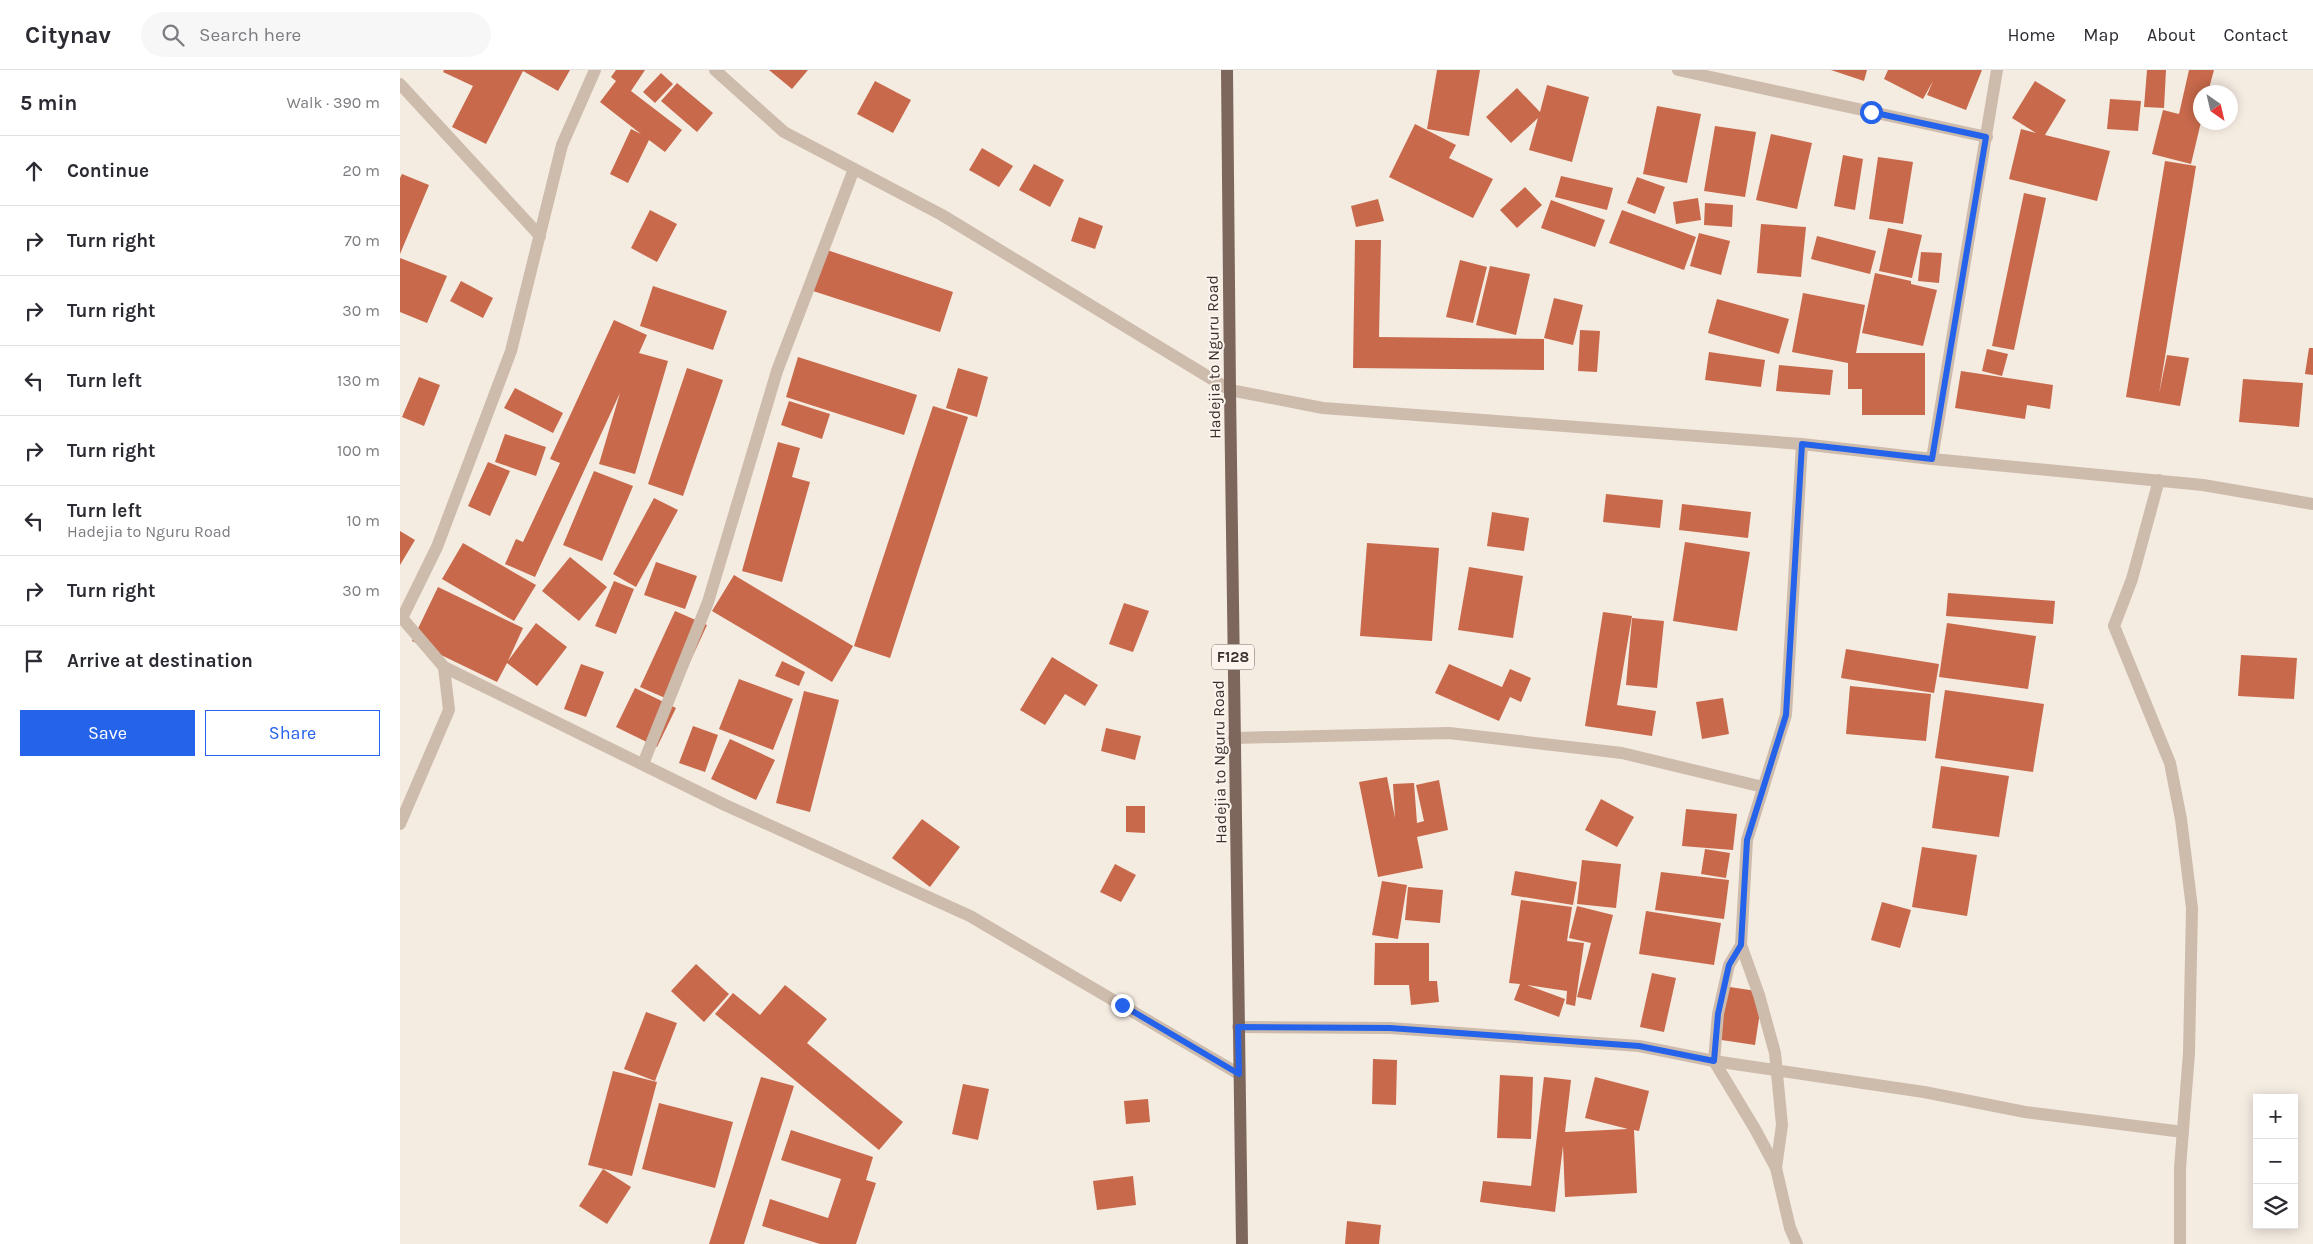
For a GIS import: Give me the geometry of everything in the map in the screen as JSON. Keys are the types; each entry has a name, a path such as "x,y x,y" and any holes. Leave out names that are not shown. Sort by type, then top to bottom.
{"main road":[{"name":"Hadejia to Nguru Road","path":"1227,70 1234,738 1242,1244"}],"street":[{"path":"595,70 562,145 511,351 437,547 401,617 444,667 725,805 970,916 1239,1074"},
{"path":"715,70 784,132 942,215 1230,390 1323,408 1802,444 1932,459 2203,485 2313,504"},
{"path":"1678,70 1986,137"},
{"path":"1932,459 1997,70"},
{"path":"400,84 540,236"},
{"path":"643,764 708,602 777,372 854,169"},
{"path":"1776,1168 1782,1125 1775,1054 1759,995 1741,945 1747,840 1786,715 1802,444"},
{"path":"2159,480 2132,579 2114,626 2170,763 2181,819 2192,908 2189,1053 2180,1168 2180,1244"},
{"path":"400,824 450,710 444,667"},
{"path":"1234,738 1449,733 1622,753 1763,788"},
{"path":"1741,945 1729,965 1718,1014 1714,1061 1756,1129 1776,1168 1790,1228 1797,1244"},
{"path":"1238,1027 1390,1028 1639,1046 1714,1061 1924,1092 2025,1112 2183,1132"}],"building":[{"path":"444,70 570,70 558,91 523,71 486,144 452,127 473,86 443,72"},
{"path":"616,70 645,70 631,91 682,130 665,152 649,140 628,183 610,174 631,129 641,134 600,102 616,81 611,77"},
{"path":"769,70 808,70 792,89"},
{"path":"1437,70 1480,70 1469,136 1427,129"},
{"path":"1831,70 1867,70 1864,81"},
{"path":"1888,70 1982,70 1966,110 1927,95 1933,81 1923,99 1884,79"},
{"path":"2147,70 2166,70 2164,108 2144,107"},
{"path":"2189,70 2214,70 2210,85 2193,85 2193,130 2199,130 2191,164 2152,154 2163,110 2179,114"},
{"path":"661,73 673,84 655,103 643,92"},
{"path":"875,81 911,100 893,133 857,114"},
{"path":"2035,81 2066,100 2045,135 2110,151 2097,201 2009,179 2021,129 2036,133 2012,118"},
{"path":"677,83 713,113 697,132 661,101"},
{"path":"1547,85 1589,97 1572,162 1529,150 1538,118 1511,143 1486,117 1517,88 1540,112"},
{"path":"2110,99 2141,101 2138,131 2107,129"},
{"path":"1657,106 1701,114 1687,183 1643,174"},
{"path":"1415,124 1456,145 1449,158 1493,179 1473,218 1389,177"},
{"path":"1715,126 1756,132 1745,197 1704,191"},
{"path":"1771,134 1812,143 1797,209 1756,200"},
{"path":"982,148 1013,166 999,187 969,170"},
{"path":"1843,155 1863,159 1855,210 1834,206"},
{"path":"1878,157 1913,162 1903,224 1869,219"},
{"path":"2165,161 2196,166 2159,394 2167,355 2189,358 2180,406 2126,397"},
{"path":"1034,164 1064,180 1050,207 1019,190"},
{"path":"402,174 429,185 400,254 400,178"},
{"path":"1561,176 1613,188 1607,210 1555,197"},
{"path":"1637,177 1665,187 1655,214 1627,203"},
{"path":"1525,187 1542,205 1517,228 1500,210"},
{"path":"2024,193 2046,198 2014,350 1992,346"},
{"path":"1698,198 1701,220 1676,224 1673,202"},
{"path":"1378,199 1384,221 1356,227 1351,206"},
{"path":"1551,200 1605,220 1595,247 1541,228"},
{"path":"1705,203 1733,205 1732,227 1704,225"},
{"path":"650,210 677,224 657,262 631,248"},
{"path":"1622,210 1696,237 1684,270 1609,243"},
{"path":"1079,217 1103,226 1095,249 1071,241"},
{"path":"1761,224 1806,227 1801,277 1757,273"},
{"path":"1888,228 1922,235 1912,278 1879,271"},
{"path":"1699,233 1730,241 1721,275 1690,266"},
{"path":"1817,236 1876,251 1870,274 1811,259"},
{"path":"1355,240 1381,240 1379,337 1544,339 1544,370 1353,368"},
{"path":"827,250 953,292 940,332 813,291"},
{"path":"1921,252 1942,253 1939,283 1918,281"},
{"path":"400,258 447,276 427,323 400,312"},
{"path":"1460,260 1487,267 1473,323 1446,317"},
{"path":"1490,266 1530,274 1516,335 1476,325"},
{"path":"1875,273 1911,281 1911,284 1937,290 1923,346 1862,333"},
{"path":"461,281 493,298 483,318 450,301"},
{"path":"653,286 727,311 713,350 640,326"},
{"path":"1803,293 1865,305 1856,353 1925,353 1925,415 1862,415 1862,389 1848,389 1848,363 1792,352"},
{"path":"1554,298 1583,305 1573,345 1544,338"},
{"path":"1717,299 1789,319 1779,354 1708,333"},
{"path":"614,320 647,335 639,353 668,361 635,474 599,464 620,393 535,577 505,564 516,539 523,542 560,463 550,459"},
{"path":"1580,330 1600,331 1597,372 1578,371"},
{"path":"2309,348 2313,348 2313,375 2305,374"},
{"path":"1987,349 2008,354 2002,376 1982,371"},
{"path":"1709,352 1765,360 1761,387 1705,380"},
{"path":"798,357 917,395 904,435 786,397"},
{"path":"1779,365 1833,370 1830,395 1776,391"},
{"path":"687,368 723,380 683,496 648,484"},
{"path":"958,368 988,377 977,417 946,408"},
{"path":"1961,371 2053,385 2050,409 2027,405 2025,419 1955,408"},
{"path":"419,377 440,385 424,426 402,417"},
{"path":"2243,379 2303,383 2299,427 2239,422"},
{"path":"515,388 563,413 553,433 504,408"},
{"path":"789,401 830,414 822,439 781,425"},
{"path":"933,406 968,417 890,658 854,646"},
{"path":"505,434 546,447 536,476 495,462"},
{"path":"778,442 800,448 792,477 810,482 782,582 742,571"},
{"path":"488,462 510,471 490,516 468,506"},
{"path":"594,471 633,486 602,561 563,545"},
{"path":"1606,494 1663,500 1660,528 1603,522"},
{"path":"654,498 678,510 636,587 613,574"},
{"path":"1682,504 1751,512 1748,538 1679,530"},
{"path":"1492,512 1529,518 1524,551 1487,546"},
{"path":"400,531 415,540 400,565"},
{"path":"1685,542 1750,552 1737,631 1673,621"},
{"path":"463,543 536,585 514,621 442,579"},
{"path":"1367,543 1439,548 1432,641 1360,636"},
{"path":"570,557 607,587 579,621 542,591"},
{"path":"656,562 697,576 685,609 644,595"},
{"path":"1469,567 1523,576 1513,638 1458,630"},
{"path":"734,575 853,646 832,682 712,611"},
{"path":"614,581 634,589 616,634 595,626"},
{"path":"438,587 523,628 508,661 536,623 567,647 537,686 507,663 497,682 412,641"},
{"path":"1948,593 2055,601 2053,624 1946,616"},
{"path":"1124,603 1149,611 1133,652 1109,644"},
{"path":"675,611 707,625 672,701 640,687"},
{"path":"1603,612 1632,616 1617,705 1656,711 1652,736 1585,726"},
{"path":"1632,618 1664,621 1657,688 1626,685"},
{"path":"1947,623 2036,636 2028,689 1939,677"},
{"path":"1846,649 1939,664 1934,693 1841,678"},
{"path":"2241,655 2297,658 2294,699 2238,696"},
{"path":"1052,657 1098,685 1085,706 1065,694 1045,725 1020,710"},
{"path":"782,661 805,672 799,686 775,676"},
{"path":"581,664 604,672 586,717 564,709"},
{"path":"1449,664 1502,687 1510,669 1531,678 1521,702 1510,697 1499,721 1435,693"},
{"path":"739,679 793,699 773,750 719,729"},
{"path":"1850,686 1931,694 1926,741 1846,734"},
{"path":"635,688 676,708 657,747 616,727"},
{"path":"1945,690 2044,704 2033,772 1935,758"},
{"path":"804,691 839,700 810,812 776,803"},
{"path":"1723,698 1729,734 1702,739 1696,702"},
{"path":"693,726 718,735 705,772 679,763"},
{"path":"1106,728 1141,736 1135,760 1101,751"},
{"path":"730,739 775,760 756,800 711,779"},
{"path":"1941,766 2009,776 1999,837 1932,828"},
{"path":"1387,777 1395,818 1393,784 1414,783 1417,823 1424,821 1416,785 1439,780 1448,830 1417,837 1423,868 1378,877 1359,782"},
{"path":"1601,799 1634,817 1617,847 1585,830"},
{"path":"1126,806 1145,806 1145,833 1126,832"},
{"path":"1686,809 1737,814 1733,850 1682,846"},
{"path":"922,819 960,847 930,887 892,858"},
{"path":"1922,847 1977,855 1967,916 1912,907"},
{"path":"1705,849 1730,853 1726,878 1701,874"},
{"path":"1582,860 1621,864 1616,908 1577,904"},
{"path":"1115,864 1136,875 1121,902 1100,892"},
{"path":"1515,871 1577,882 1573,905 1511,895"},
{"path":"1661,872 1729,880 1724,919 1655,910"},
{"path":"1382,881 1407,885 1398,939 1372,935"},
{"path":"1408,887 1443,890 1440,923 1405,920"},
{"path":"1521,900 1572,907 1567,941 1584,943 1575,1006 1566,1004 1567,991 1527,985 1565,999 1559,1017 1514,1000 1520,984 1509,983"},
{"path":"1882,902 1911,910 1900,948 1871,940"},
{"path":"1577,906 1613,915 1591,1000 1577,997 1591,943 1569,938"},
{"path":"1646,911 1721,923 1714,965 1639,954"},
{"path":"1375,943 1429,943 1429,981 1437,981 1439,1002 1411,1005 1409,985 1374,985"},
{"path":"696,964 729,994 704,1022 671,991"},
{"path":"1652,973 1676,978 1664,1032 1640,1027"},
{"path":"785,985 827,1019 807,1043 903,1122 879,1150 715,1014 733,993 760,1015"},
{"path":"1723,986 1763,992 1755,1045 1715,1039"},
{"path":"646,1012 677,1023 655,1081 624,1069"},
{"path":"1373,1059 1397,1060 1396,1105 1372,1104"},
{"path":"613,1071 657,1082 632,1176 588,1165"},
{"path":"1500,1075 1533,1077 1531,1139 1497,1138"},
{"path":"761,1077 794,1086 744,1244 709,1244"},
{"path":"1544,1077 1571,1080 1565,1132 1628,1129 1585,1118 1595,1077 1649,1091 1639,1131 1634,1130 1637,1193 1565,1197 1563,1146 1555,1212 1480,1202 1483,1181 1531,1186"},
{"path":"963,1084 989,1089 978,1140 952,1134"},
{"path":"1148,1099 1150,1122 1126,1124 1124,1101"},
{"path":"659,1103 733,1122 715,1188 642,1169"},
{"path":"791,1130 873,1157 866,1180 876,1183 856,1244 820,1244 762,1226 770,1199 828,1218 841,1179 781,1160"},
{"path":"603,1169 631,1187 607,1224 579,1206"},
{"path":"1133,1176 1136,1205 1097,1210 1093,1181"},
{"path":"1347,1221 1381,1225 1379,1244 1345,1244"}],"route":[{"path":"1122,1005 1239,1074 1238,1027 1390,1028 1639,1046 1714,1061 1718,1014 1729,965 1741,945 1747,840 1786,715 1802,444 1932,459 1973,220 1986,137 1871,112"}]}
